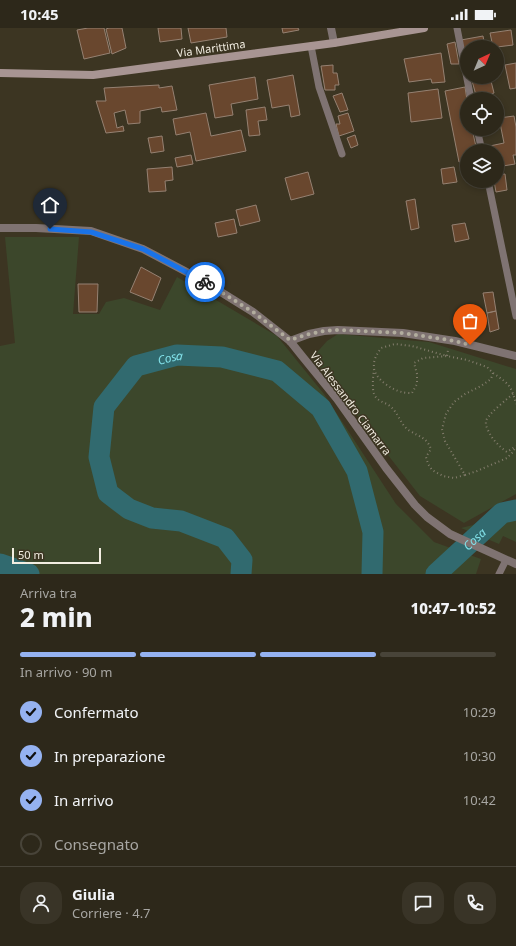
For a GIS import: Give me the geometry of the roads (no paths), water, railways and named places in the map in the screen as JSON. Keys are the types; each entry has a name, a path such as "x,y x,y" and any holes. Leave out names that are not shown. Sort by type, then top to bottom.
{"main road":[{"name":"Via Marittima","path":"0,73 93,74 311,46 424,28"}],"street":[{"path":"331,28 334,42"},
{"name":"Via Alessandro Ciamarra","path":"0,228 36,228 91,232 143,249 200,279 253,312 290,340 336,399 386,468 427,518 450,534 516,564"},
{"path":"290,340 309,334 338,330 403,333 455,341 516,356"}],"lane":[{"path":"457,28 470,92"},
{"path":"311,46 319,87 342,154"},
{"path":"489,188 516,316"},
{"path":"499,574 506,560"}],"waterway":[{"name":"Cosa","path":"241,574 242,560 225,538 181,521 152,518 129,509 108,493 99,457 104,407 136,366 177,355 222,357 277,371 321,408 357,471 373,532 372,574"},
{"name":"Cosa","path":"436,574 502,513 516,510"},
{"name":"Cosa","path":"0,564 29,574"}]}
